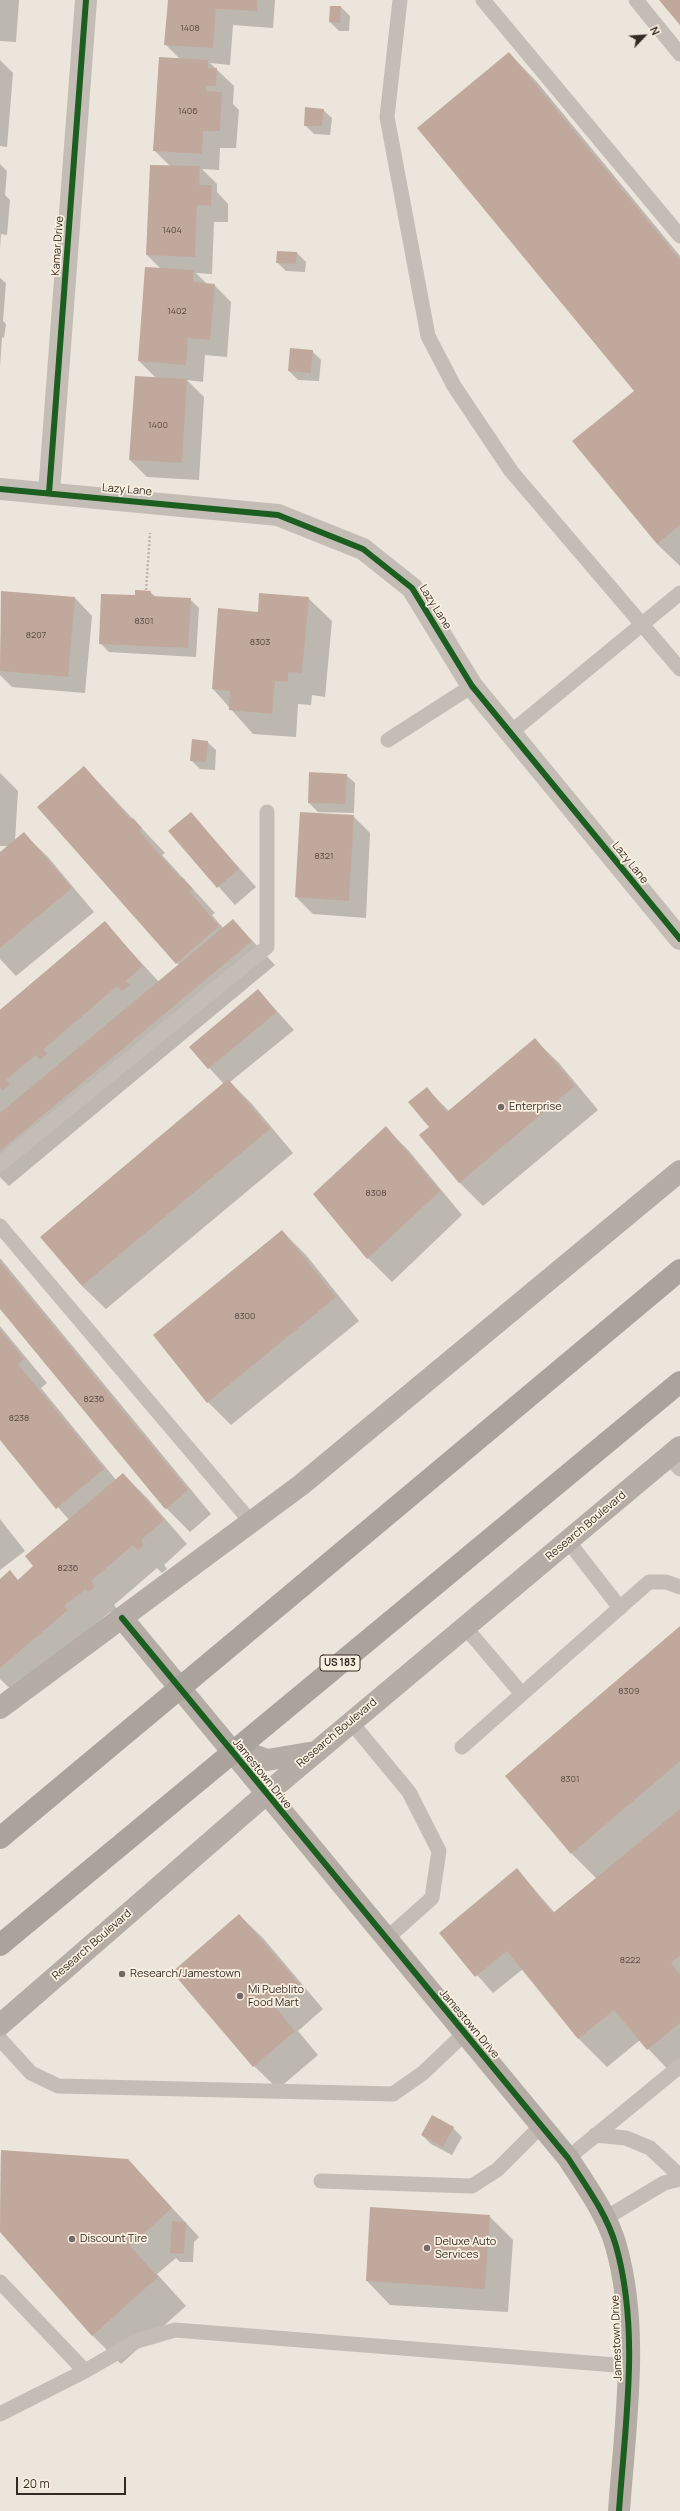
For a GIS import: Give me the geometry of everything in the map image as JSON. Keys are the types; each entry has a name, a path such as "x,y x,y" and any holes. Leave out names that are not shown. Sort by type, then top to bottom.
{"highway":[{"path":"0,1838 680,1270"},
{"name":"US 183","path":"0,1945 680,1382"}],"main road":[{"path":"0,1708 301,1485 680,1171"},
{"name":"Research Boulevard","path":"0,2025 315,1752 568,1541 676,1458"},
{"name":"Jamestown Drive","path":"122,1618 464,2034 568,2158 596,2202 615,2245 627,2299 628,2366 619,2511"},
{"path":"227,1746 268,1760 315,1752"}],"street":[{"name":"Kamar Drive","path":"48,493 86,0"},
{"name":"Lazy Lane","path":"0,489 278,515 363,549 412,588 472,686 680,939"}],"lane":[{"path":"400,0 387,117 428,336 454,386 511,471 680,669"},
{"path":"483,0 680,236"},
{"path":"636,0 680,54"},
{"path":"510,733 680,593"},
{"path":"388,740 472,686"},
{"path":"0,1164 267,947 268,812"},
{"path":"0,1226 251,1522"},
{"path":"568,1541 620,1608"},
{"path":"462,1747 649,1582 666,1582 680,1588"},
{"path":"465,1627 522,1694"},
{"path":"351,1722 409,1792 439,1851 432,1898 386,1939"},
{"path":"0,2039 31,2073 58,2086 393,2094 423,2073 464,2034"},
{"path":"568,2158 680,2066"},
{"path":"321,2181 472,2186 497,2170 540,2126"},
{"path":"596,2136 626,2138 650,2148 680,2176"},
{"path":"604,2219 664,2183 680,2179"},
{"path":"0,2282 85,2370"},
{"path":"0,2414 137,2341 175,2330 628,2366"}],"path":[{"path":"146,590 153,503"}],"building":[{"path":"168,0 257,0 257,11 216,9 213,48 164,45"},
{"path":"659,0 680,0 680,25"},
{"path":"330,6 341,6 340,23 329,22"},
{"path":"509,52 680,260 680,525 657,544 572,441 634,391 417,128"},
{"path":"159,57 208,60 208,68 217,68 216,86 206,86 206,91 222,92 220,131 203,131 202,154 153,151"},
{"path":"305,107 324,109 322,126 304,126"},
{"path":"150,165 200,166 199,185 212,185 211,206 197,205 195,257 146,255"},
{"path":"277,251 297,252 296,264 276,263"},
{"path":"145,267 194,270 193,282 215,284 210,340 188,338 186,365 138,361"},
{"path":"290,348 313,350 311,373 288,371"},
{"path":"135,376 187,379 182,463 129,460"},
{"path":"135,590 151,591 151,596 191,598 188,648 99,644 101,594 135,595"},
{"path":"1,591 75,597 68,677 0,671"},
{"path":"259,593 309,597 302,673 288,672 288,682 275,681 272,714 229,710 230,691 212,689 218,608 258,612"},
{"path":"192,739 208,741 206,762 190,761"},
{"path":"84,766 131,820 133,818 142,828 139,831 181,879 182,877 193,889 189,891 219,926 176,964 37,807"},
{"path":"309,772 347,774 345,804 308,803"},
{"path":"191,812 239,869 217,888 168,831"},
{"path":"300,812 354,815 349,901 295,897"},
{"path":"24,832 72,888 0,948 0,852"},
{"path":"233,919 252,941 0,1151 0,1113"},
{"path":"105,921 143,966 126,981 130,985 122,991 117,986 44,1049 47,1054 40,1060 36,1055 6,1080 10,1084 3,1090 0,1087 0,1010"},
{"path":"258,989 277,1012 208,1069 189,1047"},
{"name":"Enterprise","path":"535,1038 575,1086 459,1183 419,1135 429,1127 408,1102 427,1087 447,1112"},
{"path":"228,1079 270,1129 82,1286 40,1237"},
{"path":"386,1126 440,1191 367,1259 313,1194"},
{"path":"282,1230 336,1297 207,1403 153,1335"},
{"path":"0,1262 188,1490 167,1508 165,1509 0,1309"},
{"path":"0,1330 24,1359 18,1364 104,1469 56,1509 0,1440"},
{"path":"123,1473 164,1520 141,1540 144,1545 138,1550 133,1545 91,1581 95,1586 89,1592 86,1589 64,1606 68,1610 0,1668 0,1579 10,1570 18,1580 33,1566 25,1556"},
{"path":"680,1626 680,1761 571,1854 505,1776"},
{"path":"680,1809 680,1956 671,1963 680,1974 680,2023 647,2050 614,2010 578,2039 507,1951 475,1977 439,1933 517,1868 553,1913"},
{"name":"Mi Pueblito Food Mart","path":"239,1914 300,1985 275,2007 295,2031 253,2067 172,1972"},
{"path":"432,2115 454,2127 443,2147 421,2135"},
{"name":"Discount Tire","path":"1,2150 128,2159 172,2208 130,2246 158,2277 92,2336 0,2232"},
{"name":"Deluxe Auto Services","path":"370,2207 490,2215 485,2289 366,2281"},
{"path":"172,2221 186,2222 184,2254 170,2253"}],"cycle path":[{"path":"49,493 86,0"},
{"path":"0,489 278,515 363,549 412,588 472,686 680,939"},
{"path":"122,1618 568,2158 602,2211 616,2246 623,2278 629,2344 629,2378 619,2511"}],"place":[{"name":"Enterprise","path":"501,1107"},
{"name":"Research/Jamestown","path":"122,1974"},
{"name":"Mi Pueblito Food Mart","path":"240,1996"},
{"name":"Discount Tire","path":"72,2239"},
{"name":"Deluxe Auto Services","path":"427,2248"}]}
